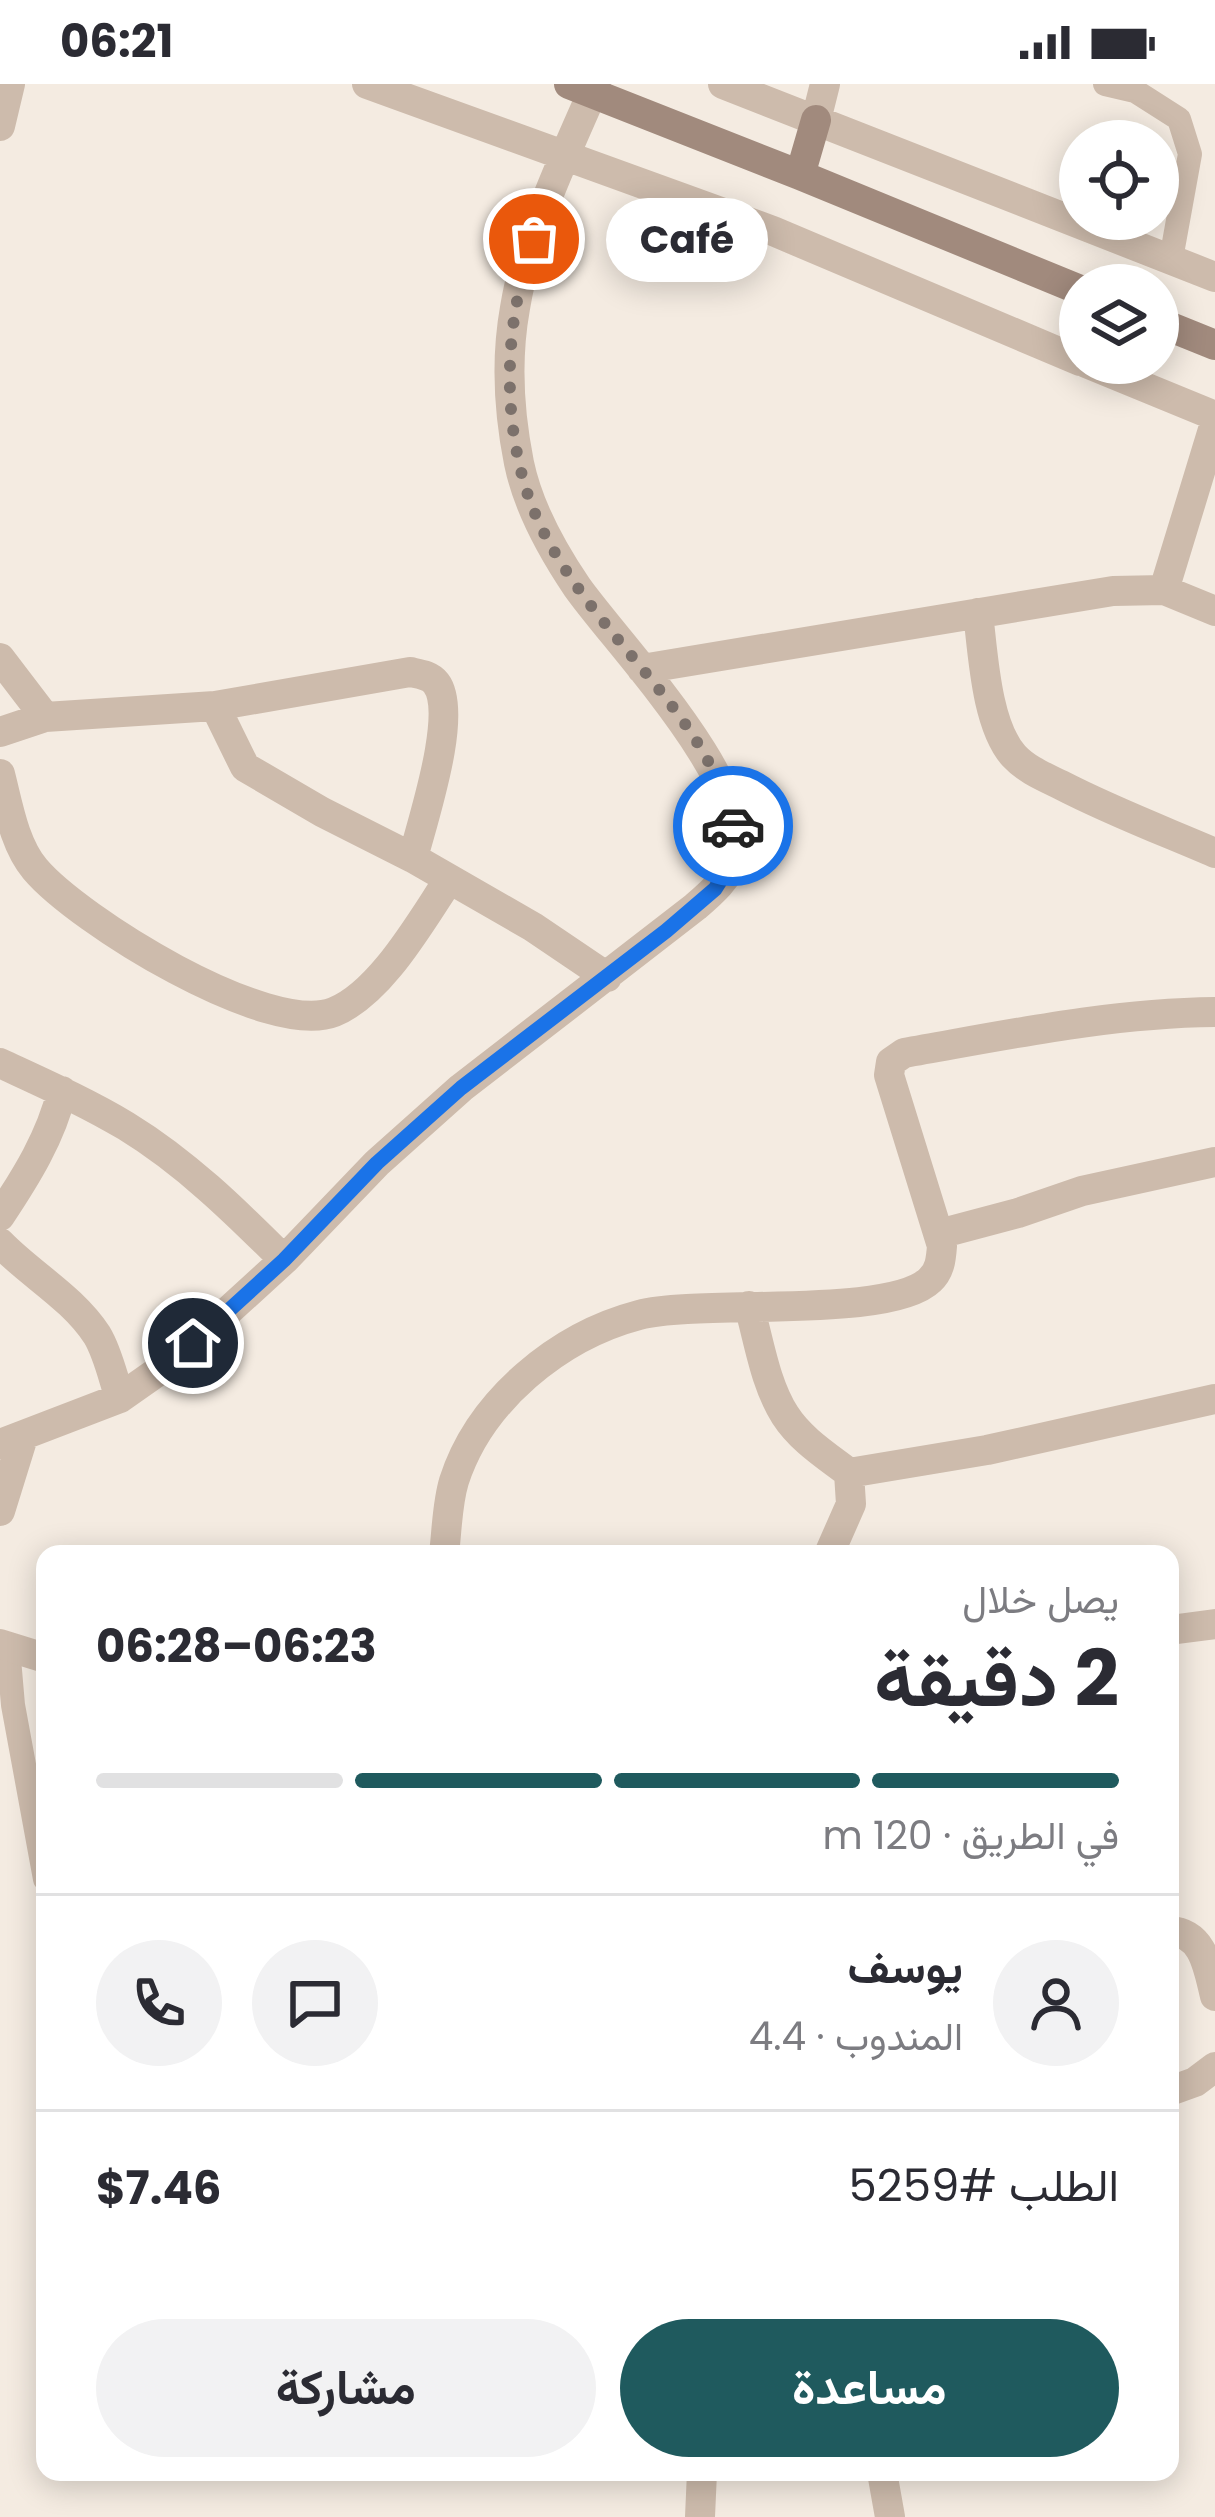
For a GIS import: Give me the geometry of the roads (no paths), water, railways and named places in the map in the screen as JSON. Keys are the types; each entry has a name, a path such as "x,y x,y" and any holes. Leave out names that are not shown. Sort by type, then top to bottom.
{"main road":[{"path":"586,87 1059,281"},
{"path":"800,175 816,120"},
{"path":"1179,331 1215,346"}],"street":[{"path":"0,126 10,84"},
{"path":"367,84 773,232 1059,352"},
{"path":"724,84 1215,277"},
{"path":"816,120 825,84"},
{"path":"0,1511 12,1441 120,1398 193,1343 284,1260 377,1163 461,1088 715,889 736,856 727,798 718,777 554,550 519,466 511,408 514,309 586,87"},
{"path":"1134,384 1215,419 1164,590"},
{"path":"642,669 1113,591 1164,590 1215,611"},
{"path":"978,613 992,703 1012,754 1081,796 1215,853"},
{"path":"0,658 45,716"},
{"path":"0,732 45,716 215,706 410,673 427,675 437,684 442,701 442,748 413,858"},
{"path":"215,706 245,767 533,927 607,977"},
{"path":"0,774 19,841 31,865 61,896 100,925 192,976 242,1001 284,1013 314,1016 335,1012 348,1003 398,956 448,881"},
{"path":"445,1545 453,1485 466,1451 524,1377 563,1347 606,1325 645,1313 853,1301 896,1295 932,1279 942,1253 939,1234 889,1075 892,1062 904,1053 1097,1021 1215,1012"},
{"path":"0,1063 128,1127 180,1164 284,1260"},
{"path":"0,1216 42,1147 62,1091"},
{"path":"939,1234 1082,1191 1215,1162"},
{"path":"0,1243 61,1294 98,1336 120,1398"},
{"path":"749,1306 784,1414 806,1439 849,1473 987,1450 1215,1399"},
{"path":"833,1545 851,1504 849,1473"},
{"path":"1179,1629 1215,1624"},
{"path":"4,1645 36,1655"},
{"path":"1179,1931 1195,1940 1215,1996"},
{"path":"1179,2088 1215,2067"},
{"path":"700,2517 702,2481"},
{"path":"884,2481 890,2517"}],"lane":[{"path":"1105,84 1135,91 1179,119 1190,154 1171,259"},
{"path":"4,1645 36,1830"}],"place":[{"name":"Café","path":"534,239"}]}
